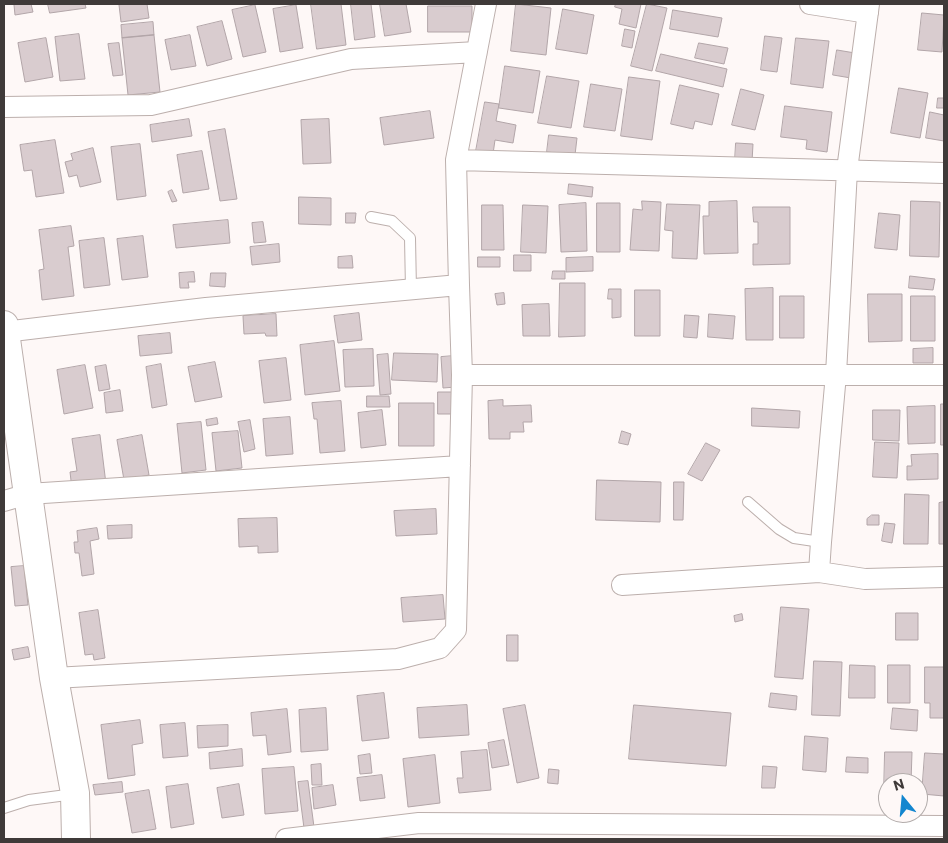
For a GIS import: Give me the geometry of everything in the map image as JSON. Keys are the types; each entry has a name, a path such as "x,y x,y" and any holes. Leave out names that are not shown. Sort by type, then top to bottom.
{"street":[{"path":"54,678 398,659 440,648 456,630 462,375 458,286 456,160 486,4"},
{"path":"810,4 868,8 847,170 836,374 819,572"},
{"path":"4,107 151,106 351,59 477,52"},
{"path":"456,160 944,173"},
{"path":"76,839 75,794 54,678 16,497 4,330 206,308 458,286"},
{"path":"462,375 944,374"},
{"path":"16,497 460,466"},
{"path":"622,585 819,572 865,579 944,577"},
{"path":"286,839 419,823 944,826"}],"lane":[{"path":"371,217 392,220 410,238 411,290"},
{"path":"748,502 786,534 794,538 821,542"},
{"path":"4,808 29,800 75,794"}],"building":[{"path":"31,4 33,12 15,15 14,5"},
{"path":"48,4 85,4 86,8 50,13"},
{"path":"147,4 149,18 121,22 119,5"},
{"path":"311,4 341,4 346,45 317,49"},
{"path":"351,4 371,4 375,37 355,40"},
{"path":"380,4 406,4 411,32 385,36"},
{"path":"516,4 551,8 546,55 511,51"},
{"path":"616,4 641,4 636,28 619,24 622,9 615,7"},
{"path":"647,4 667,8 652,71 631,66"},
{"path":"255,5 266,52 243,57 232,10"},
{"path":"296,5 303,48 280,52 273,9"},
{"path":"428,6 472,6 472,32 428,32"},
{"path":"563,9 594,15 587,54 556,49"},
{"path":"673,10 722,18 718,37 670,29"},
{"path":"922,13 944,15 942,52 918,50"},
{"path":"222,21 232,59 207,66 197,27"},
{"path":"153,22 154,35 122,38 121,25"},
{"path":"625,29 635,31 632,48 622,46"},
{"path":"79,34 85,79 60,81 55,37"},
{"path":"154,35 160,92 128,95 122,38"},
{"path":"190,35 196,66 171,70 165,40"},
{"path":"765,36 782,38 777,72 761,70"},
{"path":"46,38 53,77 25,82 18,43"},
{"path":"796,38 829,41 823,88 791,84"},
{"path":"119,43 123,75 113,76 108,44"},
{"path":"699,43 728,48 724,64 695,58"},
{"path":"837,50 855,53 851,78 833,75"},
{"path":"661,54 727,69 723,87 656,71"},
{"path":"505,66 540,71 533,113 499,108"},
{"path":"547,76 579,81 571,128 538,123"},
{"path":"629,77 660,81 652,140 621,136"},
{"path":"591,84 622,89 615,131 584,127"},
{"path":"680,85 719,94 712,125 695,121 693,129 671,124"},
{"path":"899,88 928,93 920,138 891,133"},
{"path":"741,89 764,95 755,130 732,125"},
{"path":"938,98 944,98 944,108 937,108"},
{"path":"485,102 499,104 496,121 516,125 513,143 495,140 493,154 476,151"},
{"path":"785,106 832,112 827,152 806,149 807,140 781,137"},
{"path":"430,111 434,138 384,145 380,118"},
{"path":"930,112 944,115 944,141 926,138"},
{"path":"189,119 192,136 152,142 150,125"},
{"path":"329,119 331,163 303,164 301,120"},
{"path":"225,129 237,199 220,201 208,132"},
{"path":"549,135 577,138 575,155 547,152"},
{"path":"55,140 64,193 36,197 32,170 24,171 20,145"},
{"path":"736,143 753,144 752,162 735,160"},
{"path":"140,144 146,196 117,200 111,147"},
{"path":"93,148 101,182 80,187 77,175 69,177 65,162 73,160 71,154"},
{"path":"202,151 209,189 183,193 177,155"},
{"path":"569,184 593,187 592,197 568,194"},
{"path":"172,190 177,201 172,202 168,192"},
{"path":"299,197 331,198 331,225 299,224"},
{"path":"642,201 661,202 659,251 630,250 633,209 642,210"},
{"path":"737,201 738,253 704,254 703,216 709,216 709,202"},
{"path":"911,201 940,202 939,257 910,256"},
{"path":"586,203 587,251 561,252 559,205"},
{"path":"597,203 620,203 620,252 597,252"},
{"path":"667,204 700,205 697,259 672,258 673,231 665,230"},
{"path":"482,205 503,205 504,250 482,250"},
{"path":"523,205 548,206 546,253 521,252"},
{"path":"753,207 790,207 790,264 753,265 753,244 758,244 758,222 754,222"},
{"path":"346,213 356,213 355,223 346,223"},
{"path":"879,213 900,215 897,250 875,248"},
{"path":"228,220 230,243 176,248 173,225"},
{"path":"263,222 266,242 254,243 252,223"},
{"path":"71,226 74,246 68,247 74,296 42,300 39,270 44,269 39,230"},
{"path":"143,236 148,277 122,280 117,239"},
{"path":"104,238 110,285 84,288 79,241"},
{"path":"279,244 280,262 252,265 250,247"},
{"path":"514,255 531,255 531,271 514,271"},
{"path":"352,256 353,268 338,268 338,257"},
{"path":"478,257 500,257 500,267 478,267"},
{"path":"593,257 593,271 566,272 566,258"},
{"path":"553,271 565,271 565,279 552,279"},
{"path":"194,272 195,282 188,282 189,288 180,288 179,273"},
{"path":"211,273 226,273 225,287 210,286"},
{"path":"910,276 935,279 933,290 909,288"},
{"path":"560,283 585,283 585,336 559,337"},
{"path":"773,288 773,340 746,340 745,289"},
{"path":"609,289 621,289 621,317 612,318 612,299 608,299"},
{"path":"635,290 660,290 660,336 635,336"},
{"path":"504,293 505,304 497,305 495,294"},
{"path":"868,294 902,294 902,341 869,342"},
{"path":"780,296 804,296 804,338 780,338"},
{"path":"911,296 935,296 935,341 911,341"},
{"path":"549,304 550,336 523,336 522,305"},
{"path":"359,313 362,340 338,343 334,316"},
{"path":"276,314 277,336 266,336 265,333 244,334 243,316"},
{"path":"709,314 735,316 733,339 708,337"},
{"path":"685,315 699,316 697,338 684,337"},
{"path":"170,333 172,353 140,356 138,336"},
{"path":"334,341 340,391 305,395 300,345"},
{"path":"933,348 933,363 913,363 913,349"},
{"path":"373,349 374,386 345,387 343,350"},
{"path":"394,353 438,354 437,382 392,380"},
{"path":"388,354 391,394 380,395 377,355"},
{"path":"454,356 456,387 443,388 441,357"},
{"path":"286,358 291,400 264,403 259,361"},
{"path":"215,362 222,397 195,402 188,367"},
{"path":"161,364 167,405 152,408 146,367"},
{"path":"85,365 93,408 64,414 57,370"},
{"path":"106,365 110,389 99,391 95,367"},
{"path":"120,390 123,411 106,413 104,393"},
{"path":"438,392 456,392 456,414 438,414"},
{"path":"367,396 389,396 390,407 367,407"},
{"path":"503,400 503,406 531,405 532,422 523,422 524,432 510,432 510,439 489,439 488,401"},
{"path":"341,401 345,451 320,453 317,419 314,419 312,403"},
{"path":"399,403 434,403 434,446 399,446"},
{"path":"941,404 944,404 944,445 941,445"},
{"path":"935,406 935,443 908,444 907,407"},
{"path":"752,408 800,411 799,428 752,426"},
{"path":"382,410 386,445 361,448 358,413"},
{"path":"873,410 900,410 899,441 873,440"},
{"path":"290,417 293,454 266,456 263,419"},
{"path":"217,418 218,424 207,426 206,420"},
{"path":"250,420 255,449 244,452 238,422"},
{"path":"201,422 206,470 182,473 177,424"},
{"path":"238,431 242,468 216,471 212,433"},
{"path":"622,431 631,434 628,445 619,443"},
{"path":"100,435 106,484 72,489 70,472 77,471 72,439"},
{"path":"142,435 149,475 124,480 117,440"},
{"path":"875,442 899,443 897,478 873,477"},
{"path":"706,443 720,450 702,481 688,474"},
{"path":"938,454 938,479 907,480 907,466 912,466 911,455"},
{"path":"597,480 661,482 660,522 596,520"},
{"path":"674,482 684,482 683,520 674,520"},
{"path":"905,494 929,495 928,544 904,544"},
{"path":"944,502 944,544 939,544 939,503"},
{"path":"436,509 437,534 396,536 394,511"},
{"path":"872,515 879,515 879,525 867,525 867,519"},
{"path":"277,518 278,552 258,553 258,546 239,547 238,519"},
{"path":"885,523 895,524 892,543 882,541"},
{"path":"132,525 132,538 108,539 107,526"},
{"path":"97,528 99,539 90,541 94,574 82,576 79,553 75,553 74,542 78,542 77,531"},
{"path":"24,566 28,605 15,606 11,567"},
{"path":"443,595 445,619 403,622 401,598"},
{"path":"781,607 809,609 803,679 775,677"},
{"path":"98,610 105,658 94,660 93,654 85,655 79,613"},
{"path":"896,613 918,613 918,640 896,640"},
{"path":"742,614 743,620 735,622 734,616"},
{"path":"507,635 518,635 518,661 507,661"},
{"path":"28,647 30,657 14,660 12,650"},
{"path":"814,661 842,662 840,716 812,715"},
{"path":"850,665 875,666 875,698 849,698"},
{"path":"888,665 910,665 910,703 888,703"},
{"path":"925,667 944,667 944,718 930,718 930,703 925,703"},
{"path":"384,693 389,738 362,741 357,696"},
{"path":"771,693 797,696 796,710 769,707"},
{"path":"467,705 469,735 419,738 417,708"},
{"path":"525,705 539,778 517,783 503,709"},
{"path":"634,705 731,713 726,766 629,759"},
{"path":"326,708 328,750 301,752 299,710"},
{"path":"893,708 918,710 917,731 891,729"},
{"path":"287,709 291,752 268,755 266,735 253,736 251,713"},
{"path":"140,720 143,743 132,745 135,775 108,779 101,725"},
{"path":"185,723 188,756 163,758 160,725"},
{"path":"228,725 228,746 198,748 197,726"},
{"path":"805,736 828,738 826,772 803,770"},
{"path":"504,740 509,765 492,768 488,743"},
{"path":"242,749 243,766 210,769 209,753"},
{"path":"487,750 491,790 459,793 457,778 463,778 461,752"},
{"path":"885,752 912,752 911,773 884,773"},
{"path":"925,753 944,754 944,796 928,795 928,773 924,773"},
{"path":"370,754 372,773 360,774 358,756"},
{"path":"435,755 440,803 408,807 403,759"},
{"path":"847,757 868,758 868,773 846,772"},
{"path":"321,764 322,785 312,785 311,765"},
{"path":"763,766 777,767 775,788 762,788"},
{"path":"294,767 298,811 265,814 262,769"},
{"path":"549,769 559,770 558,784 548,783"},
{"path":"382,775 385,798 360,801 357,778"},
{"path":"308,781 314,827 304,828 298,782"},
{"path":"122,782 123,792 95,795 93,785"},
{"path":"188,784 194,824 171,828 166,787"},
{"path":"239,784 244,815 222,818 217,788"},
{"path":"333,785 336,805 314,809 312,788"},
{"path":"149,790 156,829 132,833 125,794"}]}
